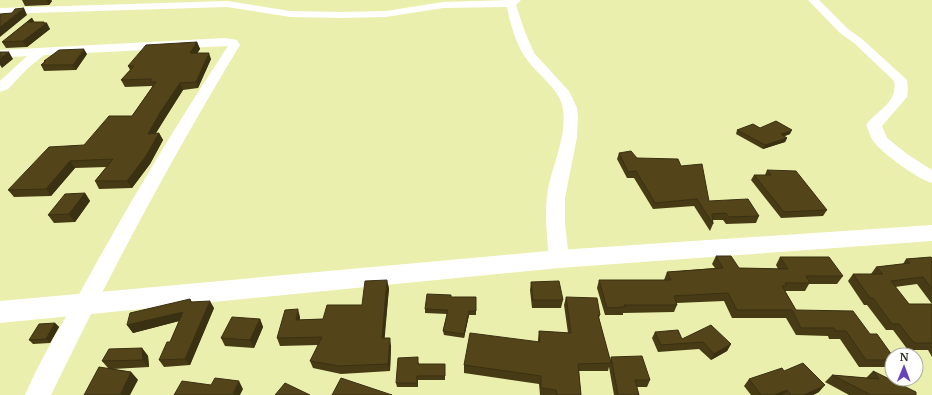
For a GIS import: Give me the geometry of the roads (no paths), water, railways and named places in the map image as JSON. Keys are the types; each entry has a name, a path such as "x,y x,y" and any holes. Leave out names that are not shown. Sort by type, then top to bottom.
{"main road":[{"path":"0,312 559,259 932,233"}],"street":[{"path":"813,0 844,31 858,41 900,80 902,89 899,101 892,106 874,125 880,140 901,157 932,178"},
{"path":"0,11 227,4 290,14 340,15 386,14 443,4 514,2 517,25 531,58 566,95 571,110 570,126 554,209 559,259"},
{"path":"29,21 42,10"},
{"path":"0,54 225,42 233,42 234,45 151,184 84,304 38,395"},
{"path":"0,88 10,81 14,73 42,51"}]}
